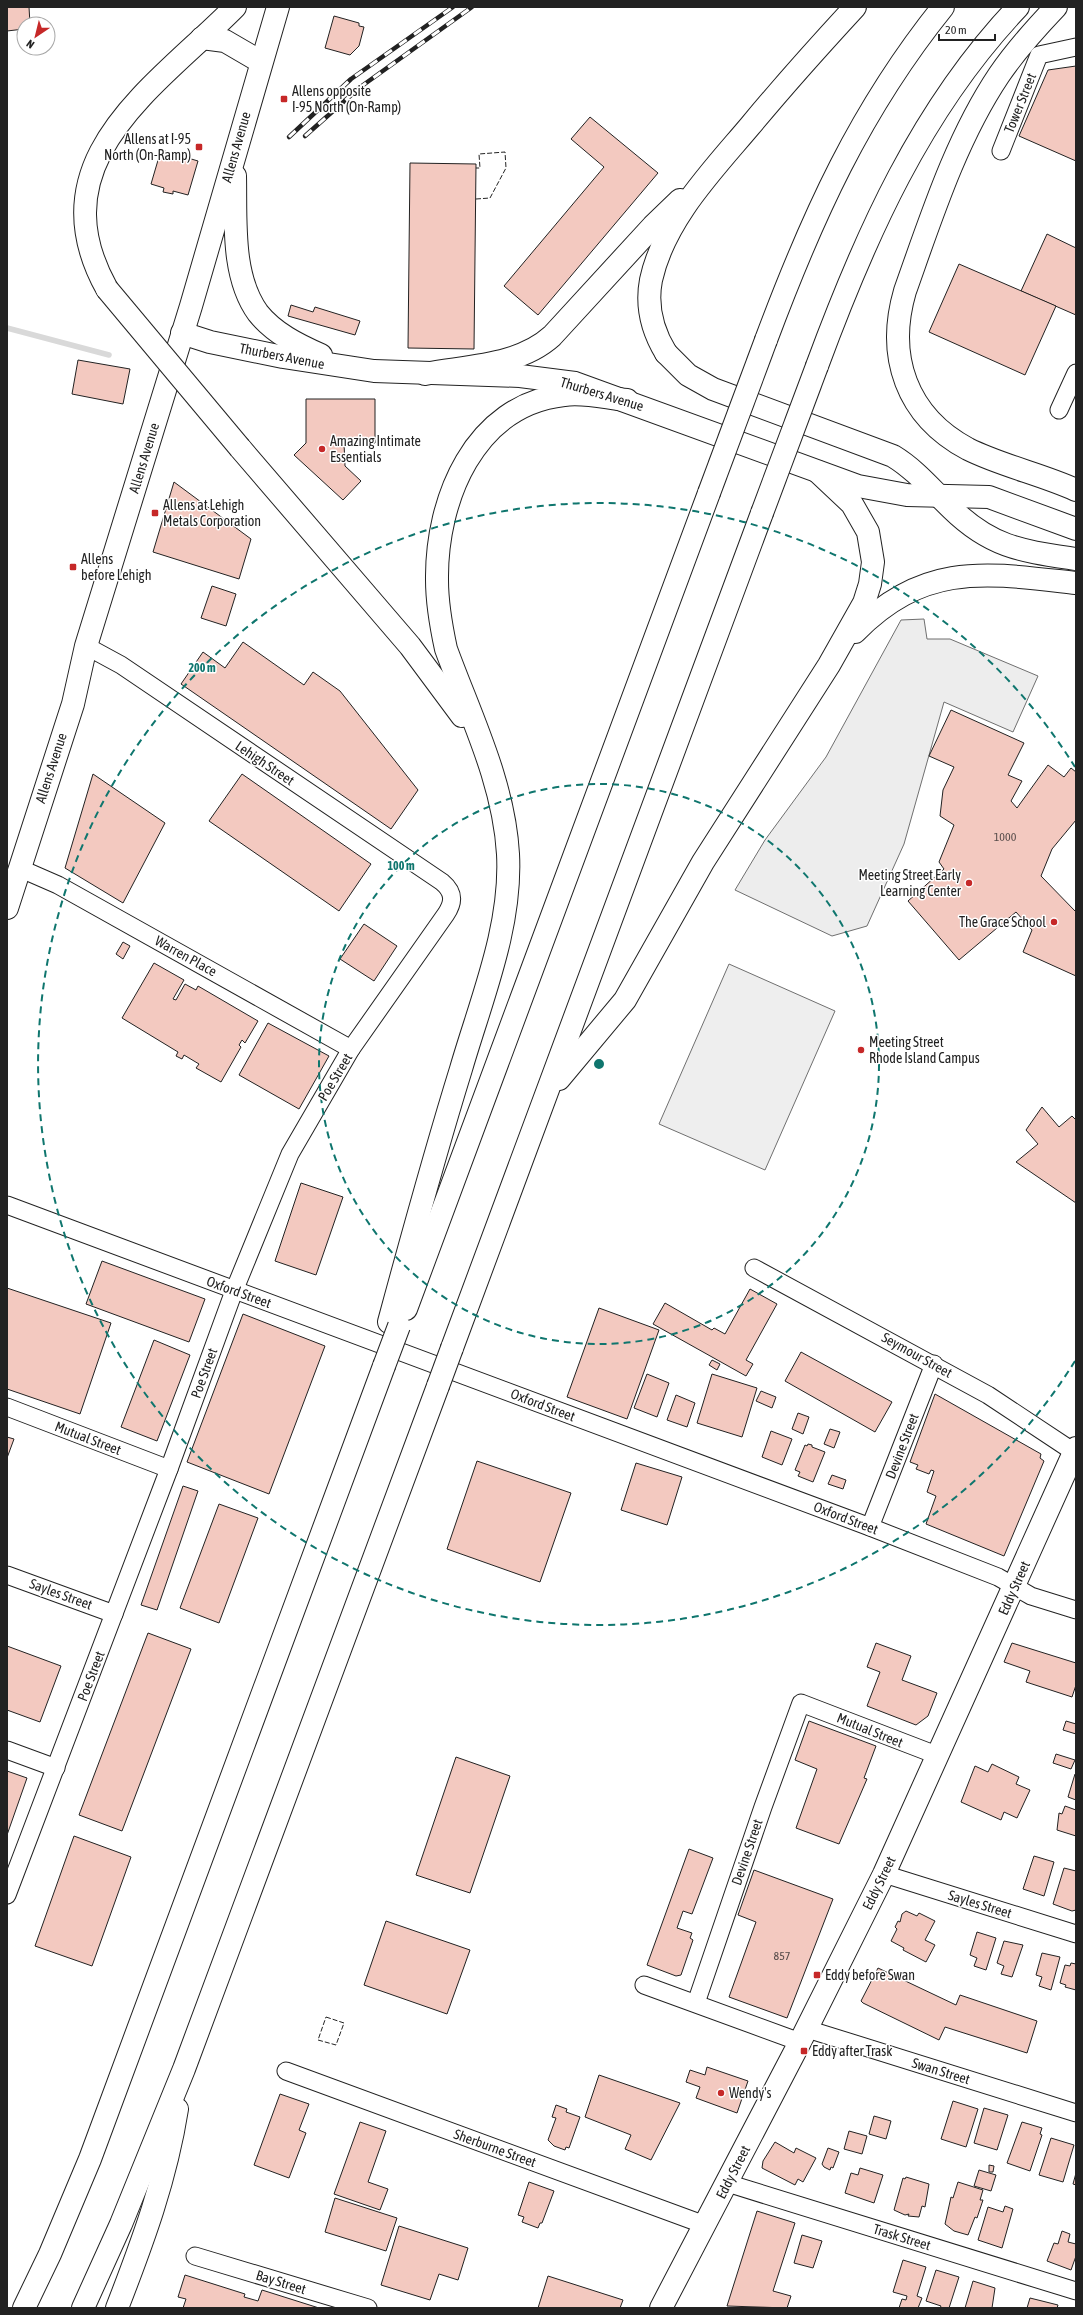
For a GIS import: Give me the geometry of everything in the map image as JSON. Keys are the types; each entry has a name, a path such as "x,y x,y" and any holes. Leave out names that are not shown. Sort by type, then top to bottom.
{"main road":[{"path":"235,7 157,80 132,106 102,150 93,171 86,196 85,225 94,264 107,289 440,684 472,731 490,768"},
{"name":"Allens Avenue","path":"7,908 73,704 86,646 182,333 278,7"},
{"path":"855,7 803,64 714,168 674,223 660,251 649,294 655,332 666,353 688,375 713,388 893,456 917,473 967,523 997,542 1020,550 1076,559"},
{"path":"394,1324 806,236 851,144 901,62 942,7"},
{"path":"83,2308 110,2251 184,2069 549,1091 762,513 866,241 911,151 968,66 1018,7"},
{"path":"1056,7 1025,41 999,75 966,135 905,291 900,310 898,349 907,385 925,415 937,428 951,438 986,457 1076,490"},
{"path":"202,38 225,41 261,62"},
{"path":"235,149 238,255 243,280 252,304 268,323 287,338 348,368"},
{"path":"424,374 512,358 529,352 545,342 653,226 714,168"},
{"name":"Thurbers Avenue","path":"182,333 210,342 348,368 396,373 497,375 557,379 575,383 627,400 818,472 875,491 940,497 974,495 989,497 1076,529"},
{"path":"24,2308 50,2254 90,2159 363,1424 394,1324 504,914 508,854 502,812 490,768 446,649 440,616 437,579 438,557 449,499 472,451 491,429 518,409 533,402 563,395 577,394 627,400"},
{"path":"549,1091 625,1000 703,862 829,665 864,603 870,584 873,557 868,532 858,513 845,496 818,472"},
{"path":"829,665 850,637 876,612 910,590 930,583 948,578 982,574 1076,583"},
{"name":"Eddy Street","path":"661,2308 803,2036 884,1874 939,1756 1075,1450"},
{"path":"118,2308 152,2215 165,2174 184,2069"}],"street":[{"name":"Tower Street","path":"1001,150 1040,55 1076,47"},
{"path":"1059,410 1076,373"},
{"name":"Lehigh Street","path":"86,646 121,665 442,882"},
{"name":"Warren Place","path":"19,868 58,885 351,1049"},
{"name":"Poe Street","path":"7,1895 169,1469 234,1291 296,1142 351,1049 450,908 452,896 450,890 442,882"},
{"name":"Oxford Street","path":"7,1205 234,1291 870,1527 998,1577 1031,1596 1076,1610"},
{"name":"Seymour Street","path":"754,1268 934,1364 988,1395 1075,1450"},
{"name":"Devine Street","path":"870,1527 934,1364"},
{"name":"Mutual Street","path":"7,1407 169,1469"},
{"name":"Sayles Street","path":"7,1575 114,1614"},
{"name":"Devine Street","path":"696,2003 801,1703"},
{"name":"Mutual Street","path":"801,1703 939,1756"},
{"path":"7,1750 56,1768"},
{"name":"Sayles Street","path":"884,1874 1076,1934"},
{"name":"Swan Street","path":"644,1985 696,2003 803,2036 1076,2113"},
{"name":"Sherburne Street","path":"286,2071 705,2225"},
{"name":"Trask Street","path":"727,2183 1076,2291"},
{"name":"Bay Street","path":"195,2256 368,2308"}],"shaded area":[{"path":"924,619 927,639 950,639 1038,676 1013,732 944,702 904,844 867,926 832,936 735,890 765,840 826,757 901,620"},
{"path":"729,964 835,1011 765,1170 659,1124"}],"building":[{"path":"7,7 29,7 30,16 16,16 16,30 7,31"},
{"path":"334,16 359,23 359,26 364,27 359,46 350,55 325,48"},
{"path":"1076,66 1076,161 1019,136 1048,70"},
{"path":"590,117 658,173 538,315 504,286 604,167 571,139"},
{"path":"161,150 198,161 188,195 173,191 173,194 163,192 164,188 151,184"},
{"path":"410,163 476,164 474,349 408,348"},
{"path":"1047,234 1076,248 1076,315 1021,291"},
{"path":"959,264 1056,306 1025,375 929,332"},
{"path":"291,305 313,312 315,307 360,321 355,335 288,316"},
{"path":"78,360 130,369 123,404 72,394"},
{"name":"Amazing Intimate Essentials","path":"306,399 375,399 375,443 344,443 345,466 361,481 343,500 294,455 306,443"},
{"path":"174,482 251,539 239,579 153,552"},
{"path":"212,586 236,594 226,626 201,618"},
{"path":"243,642 304,685 313,672 340,691 418,790 391,829 181,684 203,652 225,668"},
{"path":"951,710 1024,743 1008,775 1022,781 1011,801 1017,808 1048,765 1064,777 1071,768 1076,772 1076,820 1052,849 1041,876 1076,912 1076,976 1023,952 1032,930 1016,912 959,960 908,901 944,869 939,862 954,825 940,816 943,790 954,767 929,756"},
{"path":"93,774 165,823 123,903 65,868"},
{"path":"242,774 371,864 339,911 209,821"},
{"path":"364,924 397,946 374,981 340,959"},
{"path":"123,942 130,946 123,959 116,954"},
{"path":"154,963 184,980 173,999 176,1000 185,984 196,990 198,986 258,1021 245,1043 242,1040 239,1045 241,1047 221,1082 196,1068 199,1064 184,1055 182,1059 176,1056 178,1052 122,1018"},
{"path":"268,1023 329,1056 299,1109 239,1075"},
{"path":"1042,1107 1059,1127 1072,1116 1076,1120 1076,1203 1016,1162 1038,1144 1026,1130"},
{"path":"301,1183 343,1197 316,1275 275,1261"},
{"path":"102,1261 205,1299 189,1342 86,1304"},
{"path":"7,1288 111,1323 80,1414 7,1389"},
{"path":"750,1289 777,1304 746,1360 753,1364 746,1376 653,1324 665,1303 712,1330 714,1328 725,1334"},
{"path":"599,1308 659,1330 627,1419 567,1397"},
{"path":"243,1314 325,1346 269,1494 187,1462"},
{"path":"154,1340 190,1355 157,1441 121,1427"},
{"path":"801,1352 892,1402 875,1432 785,1381"},
{"path":"712,1360 720,1364 717,1370 709,1365"},
{"path":"647,1374 669,1383 657,1417 634,1408"},
{"path":"712,1374 757,1388 742,1437 697,1423"},
{"path":"761,1391 776,1397 772,1408 756,1401"},
{"path":"935,1394 1041,1454 1040,1458 1044,1461 1004,1556 926,1524 936,1496 927,1492 934,1471 931,1470 929,1474 916,1469 918,1465 910,1462"},
{"path":"676,1395 695,1403 687,1427 667,1420"},
{"path":"798,1413 809,1417 803,1434 792,1429"},
{"path":"830,1429 840,1432 834,1448 824,1444"},
{"path":"771,1431 792,1439 782,1465 762,1457"},
{"path":"7,1437 14,1439 7,1458"},
{"path":"808,1444 825,1452 813,1482 798,1476 800,1472 795,1470 805,1445 807,1446"},
{"path":"477,1461 571,1493 540,1582 447,1549"},
{"path":"636,1463 682,1477 667,1525 621,1510"},
{"path":"832,1475 846,1480 843,1489 828,1484"},
{"path":"183,1486 198,1491 157,1610 141,1605"},
{"path":"219,1504 258,1518 219,1623 180,1608"},
{"path":"148,1633 191,1649 122,1831 79,1815"},
{"path":"876,1643 911,1656 902,1680 937,1693 928,1716 916,1725 867,1706 880,1672 867,1667"},
{"path":"1012,1643 1076,1663 1076,1685 1072,1697 1026,1682 1030,1671 1004,1662"},
{"path":"7,1646 61,1666 40,1722 7,1710"},
{"path":"809,1721 876,1746 864,1778 867,1779 839,1844 796,1828 817,1769 795,1760"},
{"path":"1066,1721 1076,1724 1076,1734 1063,1730"},
{"path":"1056,1754 1075,1760 1071,1769 1053,1763"},
{"path":"456,1757 510,1776 470,1893 416,1875"},
{"path":"992,1764 1019,1777 1016,1784 1030,1790 1017,1818 1004,1812 1001,1820 961,1802 975,1766 988,1772"},
{"path":"7,1771 27,1778 7,1835"},
{"path":"1076,1774 1076,1800 1068,1797"},
{"path":"1065,1806 1076,1810 1076,1836 1057,1830 1059,1813 1062,1814"},
{"path":"74,1836 131,1857 92,1966 35,1946"},
{"path":"689,1849 713,1858 692,1914 683,1911 677,1928 692,1933 690,1938 693,1940 681,1975 676,1976 647,1965"},
{"path":"1034,1856 1054,1862 1044,1896 1023,1889"},
{"path":"1064,1868 1076,1871 1076,1910 1072,1911 1053,1904"},
{"path":"754,1870 833,1899 787,2018 729,1997 756,1922 738,1915"},
{"path":"906,1911 917,1916 919,1913 935,1921 925,1940 935,1945 926,1962 903,1950 904,1948 891,1941 897,1929 895,1927 898,1921 900,1922 902,1914"},
{"path":"386,1921 470,1950 447,2014 364,1985"},
{"path":"977,1932 996,1938 986,1970 974,1966 977,1958 970,1955"},
{"path":"1004,1941 1023,1945 1012,1977 1001,1974 1004,1966 997,1963"},
{"path":"1042,1953 1060,1957 1051,1990 1039,1986 1042,1977 1036,1975"},
{"path":"1071,1963 1076,1964 1076,1990 1065,1987 1066,1985 1060,1983 1065,1965 1070,1966"},
{"path":"878,1968 956,2005 960,1995 1037,2021 1027,2053 945,2027 939,2040 863,2003 861,2001"},
{"name":"Wendy's","path":"707,2067 748,2081 737,2113 696,2098 700,2087 686,2082 690,2070 705,2075"},
{"path":"599,2075 680,2103 651,2160 625,2149 631,2135 585,2117"},
{"path":"280,2094 309,2104 299,2130 306,2133 289,2178 254,2165"},
{"path":"953,2101 978,2109 966,2147 941,2139"},
{"path":"556,2105 567,2109 566,2112 580,2117 569,2148 566,2147 565,2150 554,2146 548,2140 556,2118 552,2117"},
{"path":"984,2108 1008,2115 997,2150 974,2143"},
{"path":"874,2116 891,2121 886,2139 869,2134"},
{"path":"360,2122 386,2131 368,2182 388,2189 380,2210 334,2194"},
{"path":"1022,2122 1042,2128 1040,2134 1042,2135 1030,2171 1007,2163"},
{"path":"849,2131 867,2136 862,2154 844,2149"},
{"path":"1051,2138 1074,2145 1063,2182 1039,2175"},
{"path":"775,2142 794,2153 796,2148 816,2158 803,2182 798,2179 795,2185 762,2168 763,2161"},
{"path":"828,2148 839,2152 833,2168 831,2167 830,2170 822,2164"},
{"path":"989,2165 994,2166 993,2172 989,2172"},
{"path":"860,2168 883,2175 874,2203 845,2193 851,2173 858,2175"},
{"path":"979,2170 996,2175 991,2191 974,2186"},
{"path":"1076,2173 1076,2185 1073,2184"},
{"path":"906,2177 929,2184 925,2207 922,2206 919,2217 908,2216 909,2214 905,2215 894,2210 903,2178 905,2179"},
{"path":"529,2182 554,2191 542,2223 540,2223 538,2228 522,2222 524,2217 518,2215"},
{"path":"958,2182 983,2190 980,2200 983,2200 977,2218 975,2217 968,2235 954,2231 945,2224 951,2197 953,2198"},
{"path":"335,2198 397,2218 386,2251 325,2232"},
{"path":"1005,2206 1013,2209 1002,2248 978,2240 988,2207 1003,2212"},
{"path":"757,2211 795,2223 773,2291 791,2296 787,2308 727,2306"},
{"path":"399,2226 468,2248 458,2280 439,2274 430,2300 381,2285"},
{"path":"1062,2231 1070,2234 1068,2242 1076,2244 1076,2256 1071,2270 1047,2261 1054,2243 1058,2244"},
{"path":"802,2235 822,2241 813,2268 794,2263"},
{"path":"903,2260 926,2267 917,2296 922,2298 918,2308 899,2308 902,2299 906,2300 907,2296 893,2292"},
{"path":"936,2270 959,2277 949,2308 940,2308 941,2306 926,2301"},
{"path":"185,2275 245,2294 244,2297 258,2301 262,2290 319,2308 183,2308 186,2299 178,2297"},
{"path":"548,2276 623,2300 620,2308 538,2308"},
{"path":"973,2281 995,2288 992,2308 965,2308"},
{"path":"1030,2298 1058,2305 1057,2308 1027,2308"}],"waterway":[{"path":"7,328 109,355"}],"railway":[{"path":"289,137 351,79 453,7"},
{"path":"305,136 359,88 472,7"}],"fence":[{"path":"476,168 480,168 479,154 505,152 506,168 490,198 476,199"},
{"path":"326,2017 344,2023 336,2045 318,2040 326,2017"}],"place":[{"name":"Allens opposite I-95 North (On-Ramp)","path":"284,99"},
{"name":"Allens at I-95 North (On-Ramp)","path":"199,147"},
{"name":"Amazing Intimate Essentials","path":"322,449"},
{"name":"Allens at Lehigh Metals Corporation","path":"155,513"},
{"name":"Allens before Lehigh","path":"73,567"},
{"name":"Meeting Street Early Learning Center","path":"969,883"},
{"name":"The Grace School","path":"1054,922"},
{"name":"Meeting Street Rhode Island Campus","path":"861,1050"},
{"name":"Eddy before Swan","path":"817,1975"},
{"name":"Eddy after Trask","path":"804,2051"},
{"name":"Wendy's","path":"721,2093"}]}
